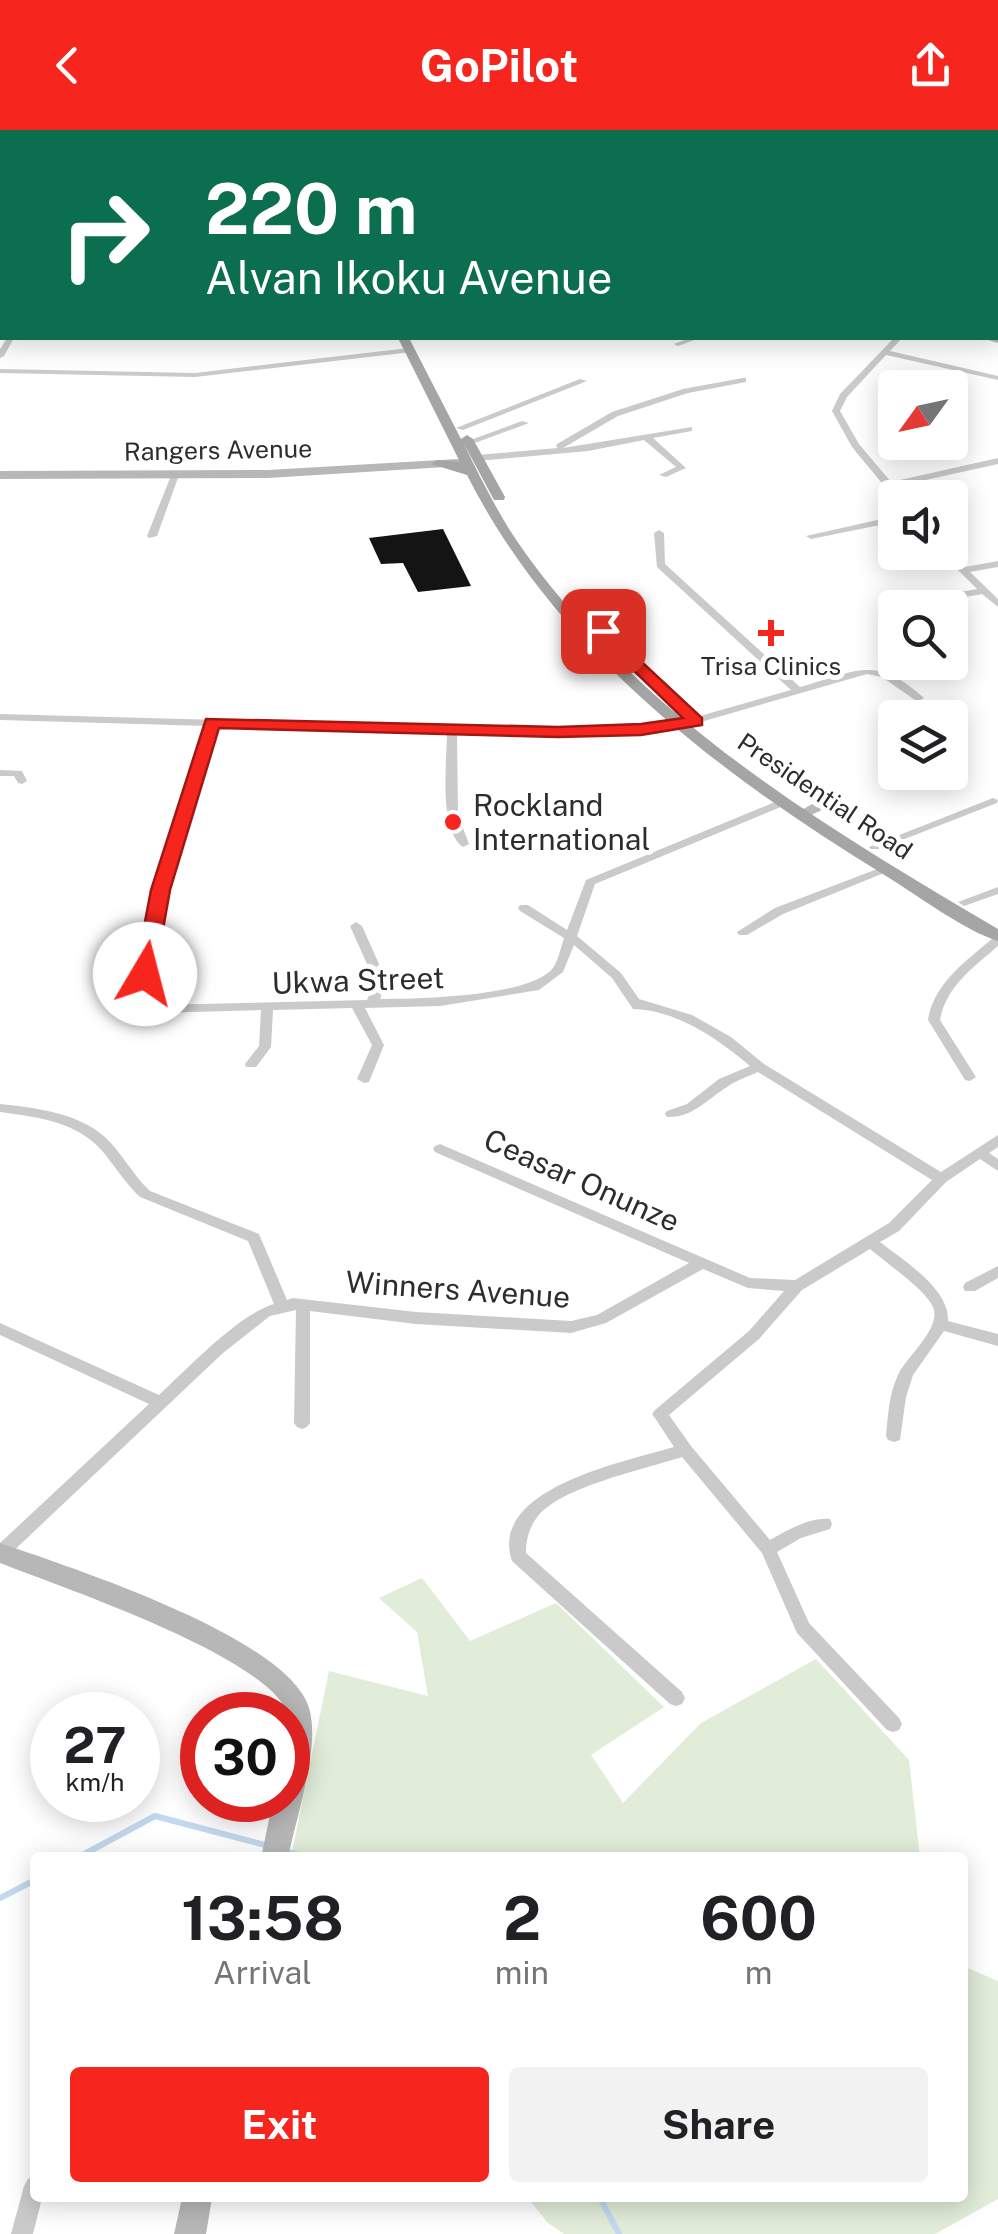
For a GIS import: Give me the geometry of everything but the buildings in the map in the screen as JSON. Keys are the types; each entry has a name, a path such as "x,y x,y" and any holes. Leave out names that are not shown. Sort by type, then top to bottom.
{"main road":[{"name":"Presidential Road","path":"409,342 468,453 534,552 565,591 688,723 784,802 809,811 875,847 964,902 988,920 998,938"},
{"path":"436,461 452,452 468,453"},
{"path":"436,461 456,465 468,453"},
{"name":"Rangers Avenue","path":"0,472 262,469 436,461"},
{"name":"Rangers Avenue","path":"0,472 175,475 436,461"},
{"name":"Presidential Road","path":"688,723 885,869 988,920"},
{"path":"0,1553 219,1641 288,1692"},
{"path":"275,1852 282,1822"},
{"path":"190,2234 196,2202"}],"street":[{"path":"678,344 690,340"},
{"path":"885,480 842,426 836,411 843,396 896,340"},
{"path":"0,371 194,375 409,342"},
{"path":"885,352 998,378"},
{"path":"546,452 616,414 686,391 743,380"},
{"path":"468,453 582,381"},
{"path":"468,453 526,423"},
{"path":"468,453 546,452 689,429"},
{"path":"645,436 682,468 663,475"},
{"path":"916,480 998,461"},
{"path":"152,536 175,475"},
{"path":"811,536 878,523"},
{"path":"659,532 660,565 797,690"},
{"path":"968,569 998,564"},
{"path":"962,570 998,604"},
{"path":"968,593 982,590"},
{"path":"0,717 594,732 688,723 876,671 918,698"},
{"name":"Ukwa Street","path":"212,722 161,890 140,999 144,1006 156,1009 267,1009 467,1000 535,987 559,969 590,882 784,802"},
{"path":"452,729 452,814 464,844"},
{"path":"0,773 18,773 22,780"},
{"path":"875,847 993,801"},
{"path":"742,932 779,911 885,869"},
{"path":"964,902 998,890"},
{"path":"524,908 568,936 612,972 636,1004 688,1018 727,1040 759,1066 941,1179"},
{"path":"356,926 381,982 364,1005 378,1045 364,1079"},
{"path":"970,1076 934,1020 934,1011 948,987 998,938"},
{"path":"251,1064 266,1048 267,1009"},
{"path":"672,1114 692,1107 724,1082 759,1066"},
{"path":"0,1108 48,1116 86,1130 99,1139 132,1184 145,1194 254,1238 282,1306 248,1324 0,1553"},
{"path":"893,1724 802,1628 768,1549 684,1450 660,1414 754,1336 797,1286 894,1227 941,1179 998,1140"},
{"name":"Ceasar Onunze","path":"440,1149 702,1263"},
{"path":"982,1154 998,1166"},
{"path":"870,1241 940,1306 940,1324 907,1370 894,1436"},
{"path":"702,1263 748,1283 797,1286"},
{"name":"Winners Avenue","path":"282,1306 570,1327 601,1319 702,1263"},
{"path":"970,1287 998,1272"},
{"path":"302,1423 304,1306"},
{"path":"940,1324 998,1340"},
{"path":"0,1329 160,1403"},
{"path":"676,1698 518,1556 516,1542 538,1504 582,1484 684,1450"},
{"path":"768,1549 796,1533 824,1524"},
{"path":"22,2234 31,2202"}],"green space":[{"path":"422,1578 470,1641 556,1603 664,1707 591,1755 623,1803 701,1723 816,1659 909,1760 919,1852 292,1852 298,1822 310,1822 310,1764 329,1671 428,1696 417,1632 379,1598"},
{"path":"968,1968 998,1981 998,2199 935,2234 564,2234 547,2222 531,2202 968,2202"}],"waterway":[{"path":"88,1852 155,1816 269,1846"},
{"path":"0,1898 30,1883"},
{"path":"602,2202 619,2234"}],"place":[{"name":"Trisa Clinics","path":"771,633"},
{"name":"Rockland International","path":"453,822"}],"route":[{"path":"145,974 161,890 212,722 594,732 641,730 696,721 603,631"}]}
